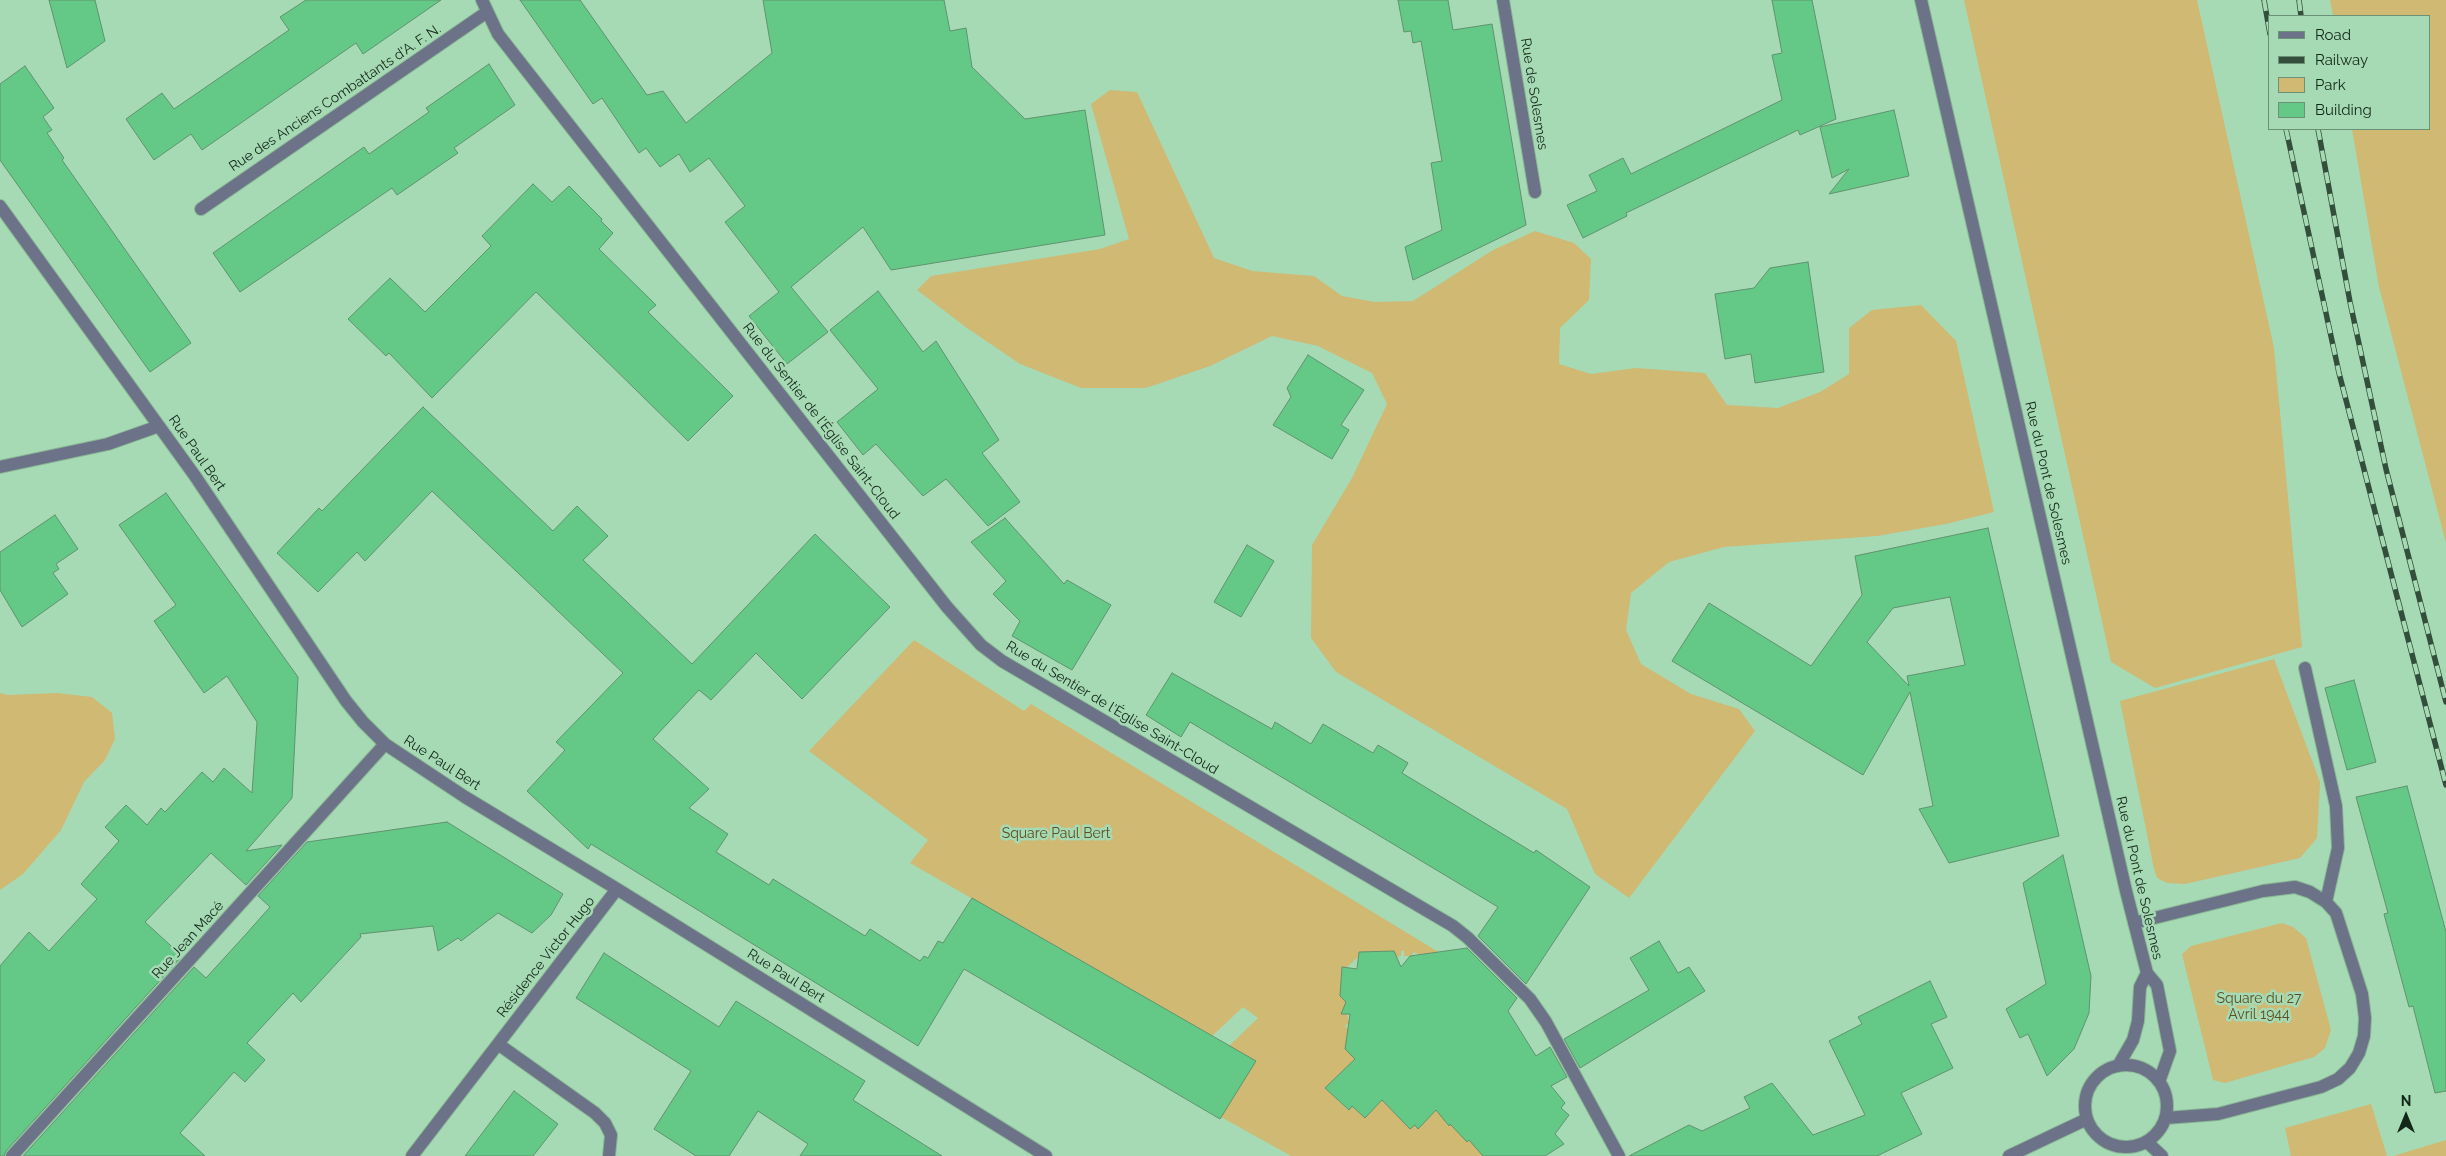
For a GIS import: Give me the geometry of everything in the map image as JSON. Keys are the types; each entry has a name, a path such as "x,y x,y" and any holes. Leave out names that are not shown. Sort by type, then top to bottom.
{"street":[{"name":"Rue du Sentier de l'Église Saint-Cloud","path":"482,0 487,12 512,52 947,607 981,645 1002,661 1446,922 1468,938 1524,993 1546,1022 1619,1156"},
{"name":"Rue de Solesmes","path":"1503,0 1535,192"},
{"name":"Rue du Pont de Solesmes","path":"1921,0 2134,923 2147,973 2157,984 2170,1052 2159,1082"},
{"name":"Rue des Anciens Combattants d'A. F. N.","path":"201,209 487,12"},
{"name":"Rue Paul Bert","path":"0,206 159,426 346,701 363,722 385,744 465,796 1046,1156"},
{"path":"0,467 108,444 159,426"},
{"path":"2305,668 2336,806 2338,848 2326,902"},
{"name":"Rue Jean Macé","path":"12,1156 385,744"},
{"path":"2134,923 2280,887 2295,887 2310,892 2326,902 2336,913 2362,994 2365,1018 2364,1036 2359,1053 2350,1068 2338,1078 2322,1087 2218,1114 2166,1118"},
{"name":"Résidence Victor Hugo","path":"412,1156 617,889"},
{"name":"Rue du Pont de Solesmes","path":"2118,1066 2132,1040 2138,1021 2140,987 2147,973"},
{"path":"498,1044 595,1113 605,1123 610,1135 609,1156"},
{"path":"2118,1066 2141,1068 2159,1082 2166,1095 2166,1118 2159,1131 2147,1142 2132,1147 2115,1146 2094,1133 2087,1119 2084,1104 2089,1088 2104,1071 2118,1066"},
{"path":"2009,1156 2087,1119"},
{"path":"2147,1142 2162,1156"}],"green space":[{"path":"1964,0 2197,0 2274,348 2302,647 2155,688 2111,662"},
{"path":"2330,0 2446,0 2446,543 2379,287 2352,130 2431,130 2431,15 2333,15"},
{"path":"1110,90 1137,92 1214,258 1252,271 1314,276 1342,296 1375,302 1413,301 1493,250 1535,231 1574,243 1591,259 1589,300 1560,328 1559,364 1591,374 1636,368 1705,373 1727,405 1778,408 1820,392 1849,374 1849,328 1872,310 1921,305 1956,341 1994,512 1946,524 1877,536 1724,547 1669,562 1631,593 1626,630 1641,664 1691,694 1739,709 1755,731 1629,898 1595,874 1567,809 1336,672 1311,638 1312,545 1352,478 1387,404 1372,373 1318,346 1272,336 1210,366 1146,388 1081,388 1020,364 967,328 917,290 931,276 1100,249 1129,239 1091,104"},
{"name":"Square Paul Bert","path":"914,640 1024,711 1031,704 1445,956 1431,953 1427,954 1426,958 1414,952 1411,956 1404,956 1404,951 1401,951 1401,956 1397,957 1363,956 1362,952 1359,952 1358,957 1347,967 1342,967 1350,1005 1341,1014 1347,1014 1349,1023 1345,1026 1348,1030 1355,1059 1326,1088 1348,1110 1352,1106 1365,1118 1380,1102 1369,1089 1418,1128 1433,1107 1447,1119 1445,1122 1448,1126 1452,1122 1466,1136 1463,1138 1467,1142 1470,1139 1485,1154 1483,1156 1291,1156 1221,1117 1226,1108 1229,1046 1258,1018 1243,1007 1212,1036 910,863 928,840 809,751"},
{"path":"2274,659 2320,782 2317,838 2300,858 2185,884 2167,883 2157,878 2120,701"},
{"path":"0,693 8,695 57,693 92,697 112,713 115,739 105,760 84,782 61,830 23,874 0,890"},
{"name":"Square du 27 Avril 1944","path":"2282,923 2293,927 2306,938 2331,1030 2325,1048 2314,1057 2225,1083 2213,1080 2182,954 2191,946"},
{"path":"2371,1104 2387,1156 2291,1156 2285,1128"},
{"path":"2446,1140 2446,1156 2393,1156"}],"building":[{"path":"49,0 95,0 105,41 67,68"},
{"path":"306,0 441,0 363,54 356,43 202,150 191,134 154,160 126,119 162,93 174,109 289,30 280,17"},
{"path":"520,0 580,0 647,95 663,91 686,123 772,53 763,0 944,0 950,31 966,28 972,67 1025,119 1085,110 1105,235 891,270 863,227 791,287 828,332 787,364 749,316 779,292 725,222 745,206 709,158 690,172 679,154 660,167 646,148 639,153 602,98 593,104"},
{"path":"1398,0 1448,0 1453,30 1492,24 1526,225 1413,280 1405,247 1442,230 1431,163 1442,161 1421,41 1413,43 1411,31 1404,32"},
{"path":"1772,0 1812,0 1836,119 1800,135 1798,130 1626,213 1627,216 1583,238 1567,205 1597,191 1589,175 1623,158 1631,174 1782,100 1772,55 1782,53"},
{"path":"489,64 515,105 454,148 458,153 397,195 392,188 240,292 213,253 364,147 369,154 429,112 426,108"},
{"path":"25,66 54,108 43,117 52,130 47,133 64,158 62,160 191,343 150,372 0,160 0,84"},
{"path":"1894,110 1909,176 1829,194 1849,169 1832,178 1820,127"},
{"path":"533,184 552,202 569,186 602,219 601,221 613,233 599,249 656,305 648,312 733,396 688,441 536,292 432,398 389,353 386,356 348,319 390,278 425,312 491,246 482,236"},
{"path":"1808,262 1824,372 1755,383 1751,354 1725,359 1715,294 1754,288 1770,268"},
{"path":"878,291 923,352 936,341 999,440 982,453 1020,502 988,526 946,479 923,496 876,444 863,455 837,422 878,389 830,330"},
{"path":"1308,355 1364,390 1341,425 1349,430 1332,459 1273,425 1291,397 1287,388"},
{"path":"423,407 553,531 577,506 608,536 583,560 692,664 815,534 890,607 802,699 756,653 711,700 699,690 653,739 709,789 689,808 728,834 716,852 769,885 773,879 865,936 870,929 920,961 924,956 928,958 938,941 943,943 972,898 1256,1061 1220,1119 964,969 918,1046 591,844 588,849 527,791 565,750 556,742 623,673 432,491 365,561 357,552 318,592 277,553 319,508 322,511"},
{"path":"166,493 298,677 292,798 246,851 282,845 246,885 211,853 145,922 182,956 6,1151 4,1156 0,1156 0,966 29,932 49,951 97,899 81,884 119,841 105,827 126,805 147,825 161,808 165,812 202,772 213,782 224,768 252,793 257,722 227,676 204,693 154,621 176,605 119,525"},
{"path":"55,515 78,549 56,564 59,569 53,573 68,594 22,627 0,590 0,552"},
{"path":"1005,518 1064,584 1067,580 1111,605 1072,670 1012,636 1020,621 993,594 1006,581 971,542"},
{"path":"1988,528 2059,836 1949,863 1919,809 1933,806 1910,692 1863,775 1672,661 1709,603 1811,666 1862,595 1855,556","holes":["1950,597 1965,665 1907,676 1909,686 1867,642 1893,608"]},
{"path":"1247,545 1274,561 1241,617 1214,602"},
{"path":"1172,673 1272,729 1275,722 1311,744 1323,724 1373,753 1378,745 1408,763 1402,773 1534,853 1536,850 1590,887 1526,984 1478,936 1498,907 1190,722 1181,737 1146,715"},
{"path":"2354,680 2376,762 2347,770 2325,688"},
{"path":"2407,786 2446,932 2446,1091 2435,1093 2413,1006 2409,1007 2384,914 2388,913 2356,797"},
{"path":"447,822 563,894 551,915 532,933 498,913 461,941 458,938 438,951 433,926 360,934 361,937 301,1002 293,993 247,1043 265,1060 245,1082 234,1072 180,1133 205,1156 23,1156 194,967 206,978 247,933 270,907 258,896 307,842"},
{"path":"2063,855 2091,976 2089,1013 2074,1049 2047,1076 2028,1034 2020,1038 2006,1009 2046,984 2023,883"},
{"path":"1659,941 1678,973 1689,967 1705,991 1580,1068 1564,1039 1649,990 1630,958"},
{"path":"1467,948 1517,998 1508,1011 1536,1056 1550,1047 1567,1077 1551,1086 1565,1103 1561,1108 1569,1115 1555,1134 1564,1144 1545,1156 1483,1156 1469,1140 1467,1142 1450,1124 1449,1126 1436,1110 1418,1129 1415,1125 1410,1129 1382,1100 1365,1118 1352,1106 1349,1110 1325,1088 1355,1059 1345,1049 1350,1014 1341,1014 1346,1002 1340,996 1342,967 1357,969 1359,952 1394,951 1401,967 1410,956"},
{"path":"604,953 719,1027 736,1001 865,1081 853,1100 942,1156 800,1156 808,1144 758,1111 729,1156 696,1156 654,1129 691,1071 576,998"},
{"path":"1930,981 1947,1017 1931,1024 1953,1068 1901,1093 1922,1134 1877,1156 1629,1156 1689,1125 1702,1131 1750,1108 1744,1097 1772,1083 1813,1135 1865,1115 1829,1041 1862,1024 1858,1017"},
{"path":"514,1091 558,1124 533,1156 465,1156"}],"railway":[{"path":"2264,0 2268,23"},
{"path":"2299,0 2301,15"},
{"path":"2286,130 2339,373 2446,785"},
{"path":"2318,130 2350,302 2386,469 2446,702"}]}
